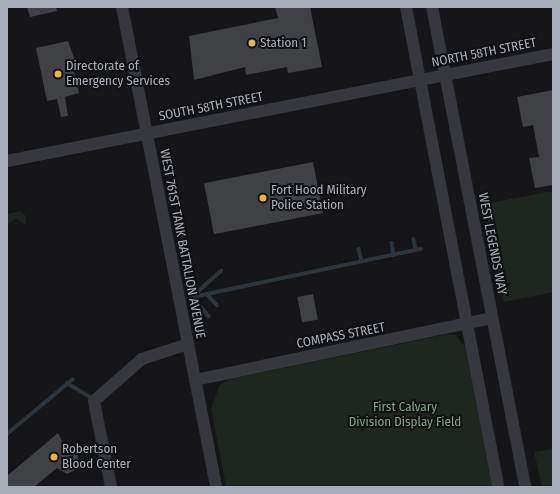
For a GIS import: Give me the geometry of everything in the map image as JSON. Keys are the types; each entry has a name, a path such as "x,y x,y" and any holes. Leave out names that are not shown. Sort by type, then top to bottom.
{"street":[{"name":"WEST 761ST TANK BATTALION AVENUE","path":"122,7 216,487"},
{"path":"406,7 464,324 498,487"},
{"name":"WEST LEGENDS WAY","path":"432,7 525,487"},
{"name":"NORTH 58TH STREET","path":"420,80 553,54"},
{"name":"SOUTH 58TH STREET","path":"7,161 420,80"},
{"name":"COMPASS STREET","path":"195,380 492,318"},
{"path":"111,487 94,401 142,359 188,344"}],"green space":[{"path":"553,191 553,292 504,302 485,204"},
{"path":"20,211 26,216 25,225 16,218 7,225 7,214"},
{"name":"First Calvary Division Display Field","path":"448,334 456,335 465,347 493,487 226,487 211,408 220,385 230,379"},
{"path":"553,449 553,487 542,487 534,452"}],"building":[{"path":"27,7 56,7 57,11 30,17"},
{"name":"Station 1","path":"275,7 310,7 322,67 288,73 287,67 246,75 245,67 194,80 189,36 278,18"},
{"name":"Directorate of Emergency Services","path":"68,41 77,66 73,67 79,93 65,97 68,116 61,117 57,99 47,101 36,48"},
{"path":"553,90 553,185 535,188 529,158 539,157 533,125 523,127 517,97"},
{"name":"Fort Hood Military Police Station","path":"313,162 323,213 214,234 204,183"},
{"path":"313,294 318,320 302,323 297,297"},
{"name":"Robertson Blood Center","path":"58,433 65,447 78,454 77,469 67,474 57,468 34,487 7,487 7,476"}],"waterway":[{"path":"414,239 416,250"},
{"path":"392,243 394,255"},
{"path":"359,249 362,261"},
{"path":"188,298 421,249"},
{"path":"209,317 192,297 221,271"},
{"path":"207,294 217,305"},
{"path":"7,434 72,380"},
{"path":"67,383 89,396"}],"place":[{"name":"Station 1","path":"252,43"},
{"name":"Directorate of Emergency Services","path":"58,74"},
{"name":"Fort Hood Military Police Station","path":"263,198"},
{"name":"Robertson Blood Center","path":"54,457"}]}
